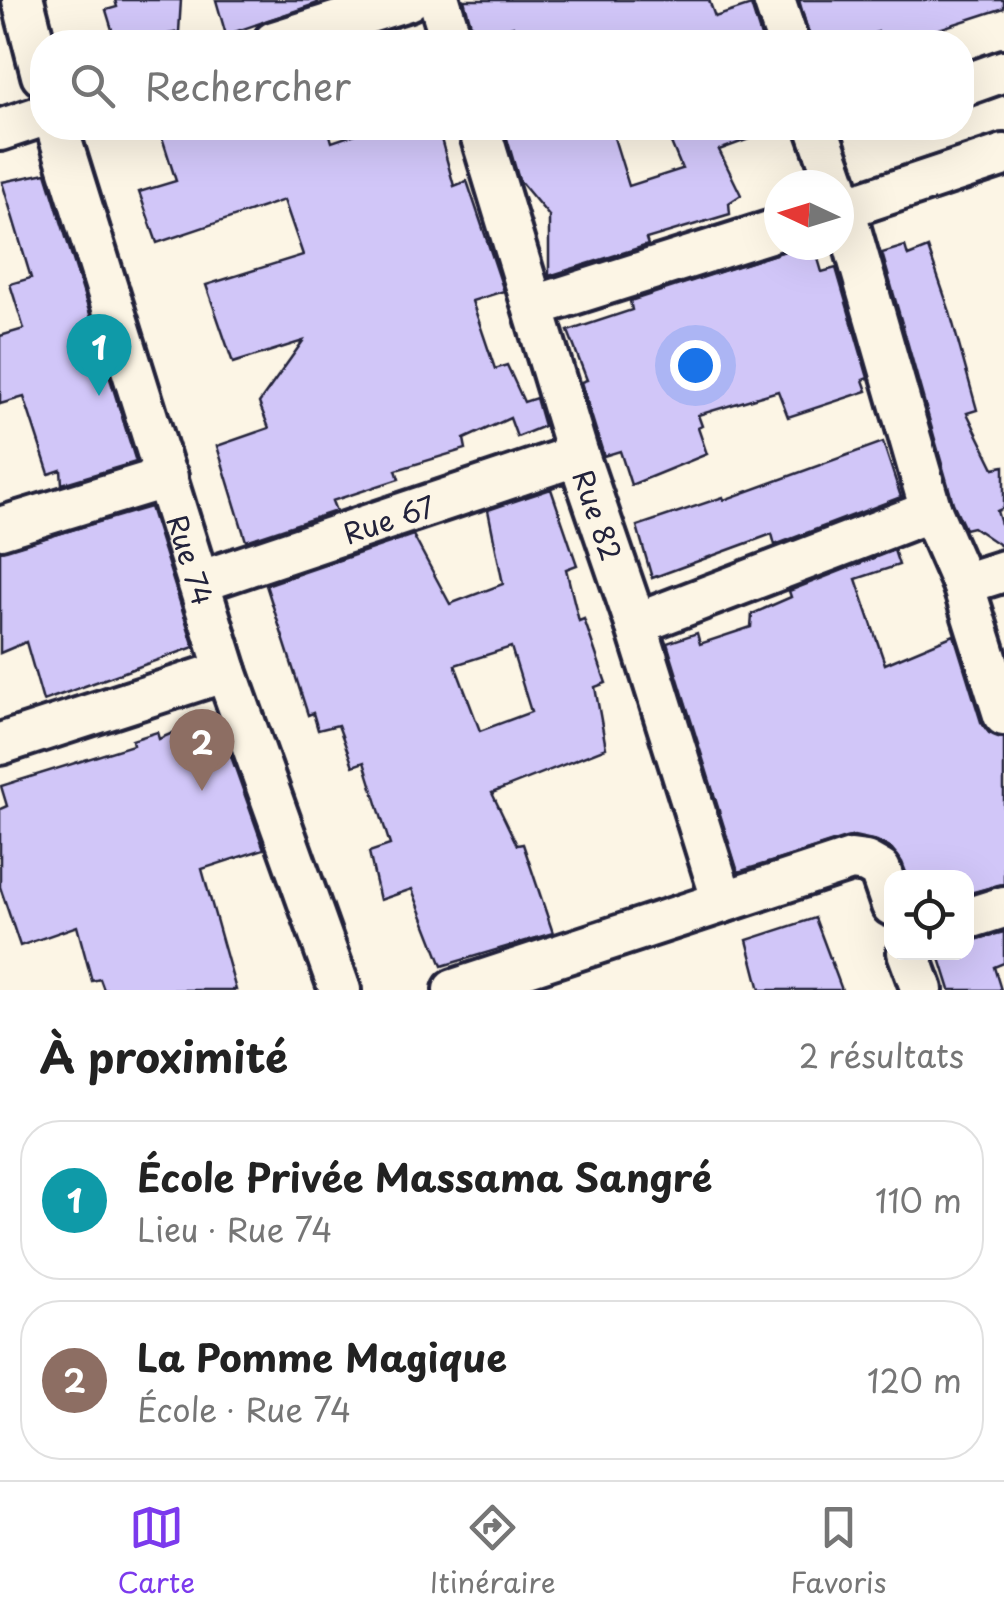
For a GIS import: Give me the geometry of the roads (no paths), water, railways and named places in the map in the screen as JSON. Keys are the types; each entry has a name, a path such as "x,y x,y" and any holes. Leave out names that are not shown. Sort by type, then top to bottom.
{"street":[{"path":"23,0 30,30"},
{"path":"312,30 408,0"},
{"path":"438,0 448,30"},
{"path":"774,0 784,30"},
{"path":"974,82 1004,72"},
{"path":"0,130 30,120"},
{"name":"Rue 74","path":"61,140 226,671 340,990"},
{"name":"Rue 82","path":"483,140 578,455 636,624 723,902"},
{"path":"829,140 835,170"},
{"path":"854,195 1004,155"},
{"path":"535,306 764,234"},
{"path":"854,246 932,511 963,584 1004,715"},
{"name":"Rue 67","path":"199,582 578,455"},
{"path":"0,528 167,477"},
{"path":"636,624 932,511"},
{"path":"963,584 1004,571"},
{"path":"0,744 226,671"},
{"path":"454,990 851,860 880,870 884,882"},
{"path":"974,915 1004,906"},
{"path":"911,960 922,990"}],"place":[{"name":"École Privée Massama Sangré","path":"99,396"},
{"name":"La Pomme Magique","path":"202,791"}]}
